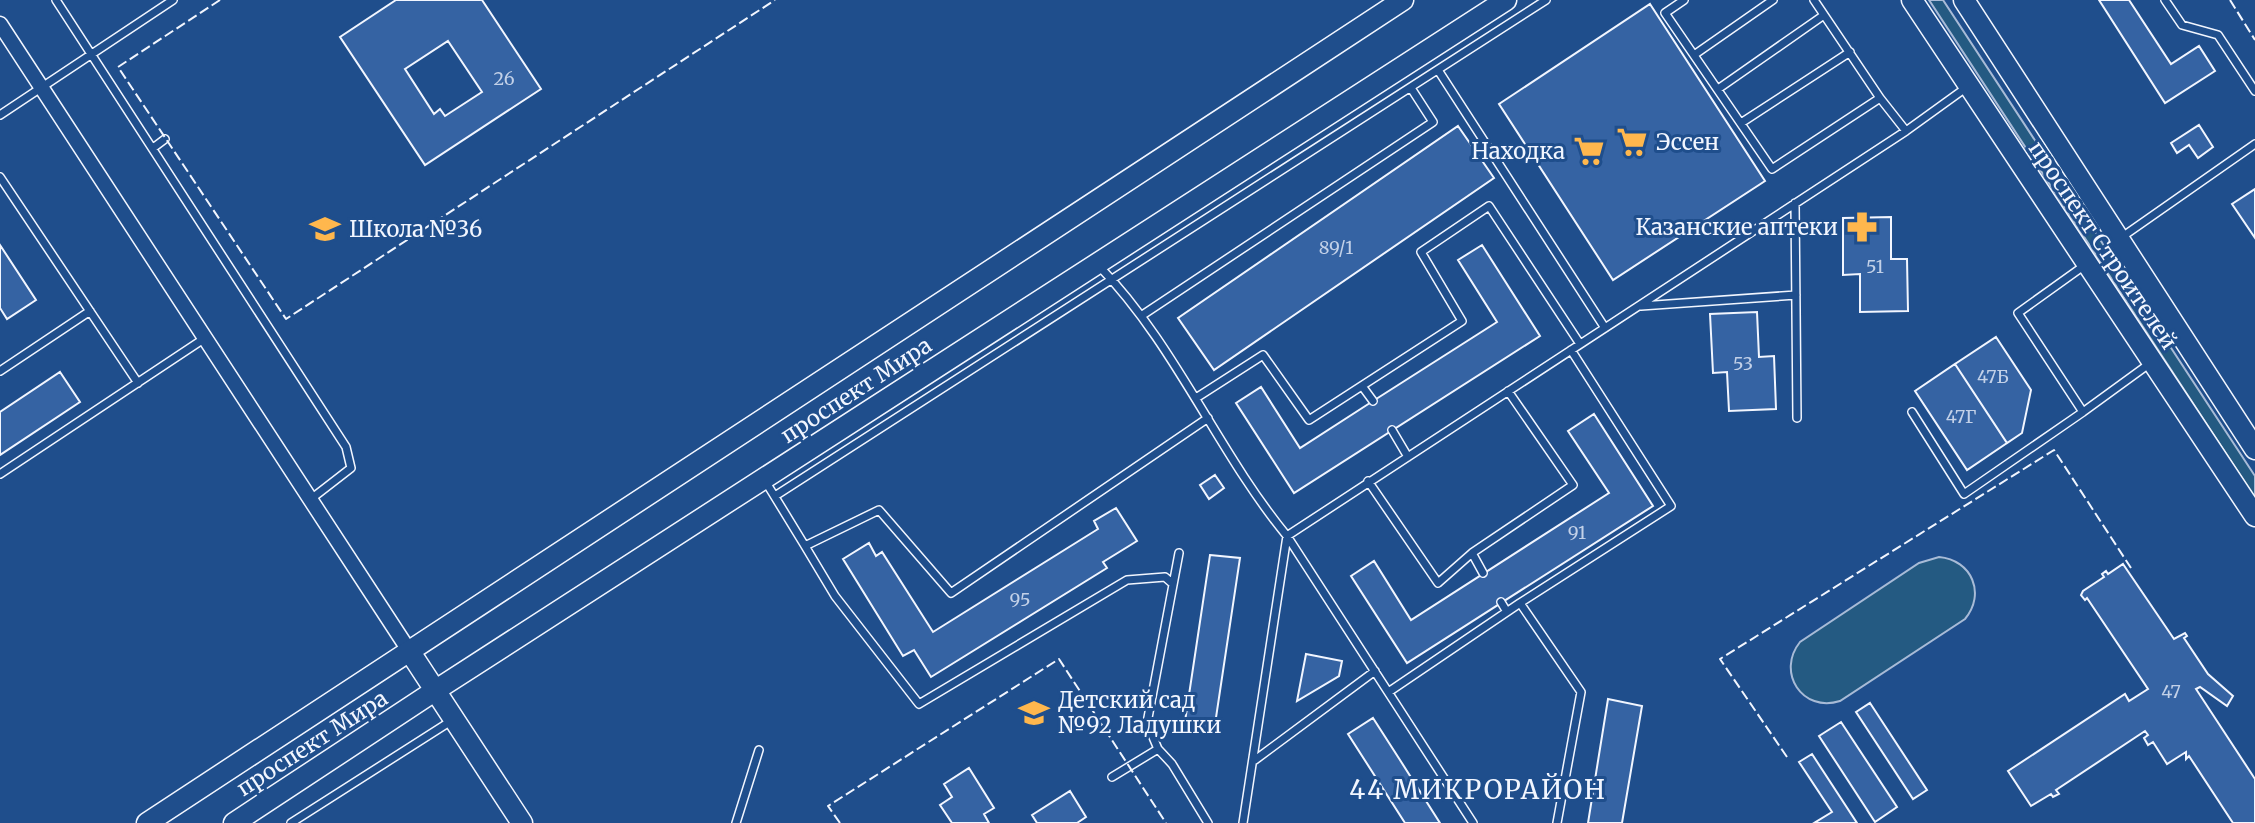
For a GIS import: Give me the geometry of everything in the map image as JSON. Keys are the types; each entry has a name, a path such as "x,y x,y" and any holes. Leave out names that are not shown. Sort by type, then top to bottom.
{"street":[{"name":"проспект Мира","path":"147,823 1403,0"},
{"name":"проспект Мира","path":"234,823 1506,0"},
{"name":"проспект Строителей","path":"1912,0 2255,516"},
{"name":"проспект Строителей","path":"1964,0 2255,449"},
{"path":"0,24 522,823"}],"lane":[{"path":"56,0 346,447 351,468 311,499"},
{"path":"0,115 173,0"},
{"path":"775,496 1546,0"},
{"path":"1684,0 1665,13 1772,169 1880,98"},
{"path":"1694,55 1773,0"},
{"path":"1814,0 1906,131"},
{"path":"2165,0 2182,25 2218,35 2255,91"},
{"path":"1718,89 1824,15"},
{"path":"1741,123 1850,52"},
{"path":"1438,70 1605,328"},
{"path":"1243,823 1287,536 1906,131 1968,86"},
{"path":"1141,316 1433,122 1411,88"},
{"path":"153,148 165,139"},
{"path":"2118,240 2255,144"},
{"path":"0,177 138,383"},
{"path":"1795,203 1797,418"},
{"path":"1196,398 1263,355 1309,420 1462,321 1421,252 1489,206 1580,344"},
{"path":"2083,412 2018,313 2086,263"},
{"path":"1097,264 1141,316 1196,398 1259,502 1287,536 1473,823"},
{"path":"1639,306 1796,295"},
{"path":"0,371 90,311"},
{"path":"0,474 205,338"},
{"path":"1390,691 1671,506 1571,350"},
{"path":"1912,412 1964,494 2152,362"},
{"path":"1362,386 1373,401"},
{"path":"1368,481 1438,583 1472,553 1573,485 1508,391"},
{"path":"805,546 879,510 951,593 1208,418"},
{"path":"1392,430 1408,457"},
{"path":"764,479 835,596 919,704 1127,580 1165,577 1173,584"},
{"path":"1179,553 1147,723 1158,749 1172,764 1208,823"},
{"path":"1472,553 1483,573"},
{"path":"1501,602 1507,612"},
{"path":"1520,603 1581,692 1557,823"},
{"path":"1255,760 1375,671"},
{"path":"291,823 454,719"},
{"path":"1112,777 1158,749"},
{"path":"736,823 759,750"}],"shaded area":[{"path":"1929,0 1943,0 2255,476 2255,498"},
{"path":"1939,557 1960,564 1972,580 1974,599 1965,619 1840,701 1826,703 1804,696 1792,677 1791,666 1800,642 1919,563"}],"building":[{"path":"396,0 482,0 541,89 425,165 340,37","holes":["448,41 482,92 445,116 440,109 434,114 405,69"]},
{"path":"2099,0 2129,0 2171,64 2199,46 2215,71 2165,103"},
{"name":"Эссен","path":"1650,4 1765,181 1613,280 1499,104"},
{"path":"2199,125 2213,147 2198,158 2189,145 2177,153 2171,143"},
{"path":"1458,126 1494,178 1214,370 1178,318"},
{"path":"2255,189 2255,238 2232,204"},
{"path":"1891,217 1891,259 1907,259 1908,311 1860,312 1860,274 1843,275 1843,218"},
{"path":"0,245 36,300 7,319 0,308"},
{"path":"1482,245 1540,336 1294,493 1236,403 1261,387 1300,448 1497,322 1458,260"},
{"path":"1757,312 1759,357 1774,356 1776,409 1729,411 1727,372 1713,373 1710,314"},
{"path":"1996,337 2031,390 2022,433 2007,443 1955,364"},
{"path":"1955,364 2007,443 1967,470 1915,391"},
{"path":"60,372 80,402 0,455 0,412"},
{"path":"1594,414 1653,506 1407,663 1351,576 1374,561 1411,620 1609,493 1568,431"},
{"path":"1215,475 1224,488 1209,499 1200,485"},
{"path":"1116,508 1137,541 1103,562 1107,568 931,677 914,650 903,656 843,559 869,543 876,556 882,552 933,632 1098,529 1094,521"},
{"path":"1210,555 1240,558 1214,731 1184,728"},
{"path":"2123,564 2174,639 2185,633 2187,636 2184,638 2208,674 2233,696 2227,706 2200,687 2196,689 2255,779 2255,823 2233,823 2189,756 2186,759 2186,752 2167,764 2153,742 2148,745 2144,738 2148,735 2145,731 2056,790 2059,794 2053,797 2051,794 2031,806 2008,771 2125,694 2129,701 2148,689 2087,598 2085,600 2081,595 2104,577 2102,574 2106,571 2108,574"},
{"path":"1306,654 1342,661 1339,676 1297,701"},
{"path":"1608,699 1642,706 1622,823 1588,823"},
{"path":"1870,703 1927,790 1913,799 1856,712"},
{"path":"1373,718 1440,823 1405,823 1348,734"},
{"path":"1841,722 1897,807 1875,822 1819,736"},
{"path":"1812,754 1857,823 1814,823 1832,812 1799,762"},
{"path":"969,768 994,808 984,814 989,823 952,823 940,805 952,797 944,784"},
{"path":"1070,791 1086,817 1077,823 1037,823 1032,815"}],"fence":[{"path":"220,0 118,67 286,319 775,0"},
{"path":"2230,0 2255,40"},
{"path":"1787,757 1720,659 2054,450 2131,568"},
{"path":"840,823 828,806 1059,659 1166,823"}],"place":[{"name":"Эссен","path":"1632,142"},
{"name":"Находка","path":"1589,151"},
{"name":"Казанские аптеки","path":"1862,227"},
{"name":"Школа №36","path":"325,229"},
{"name":"Детский сад №92 Ладушки","path":"1034,713"}],"district":[{"name":"44 МИКРОРАЙОН","path":"1478,790"}]}
